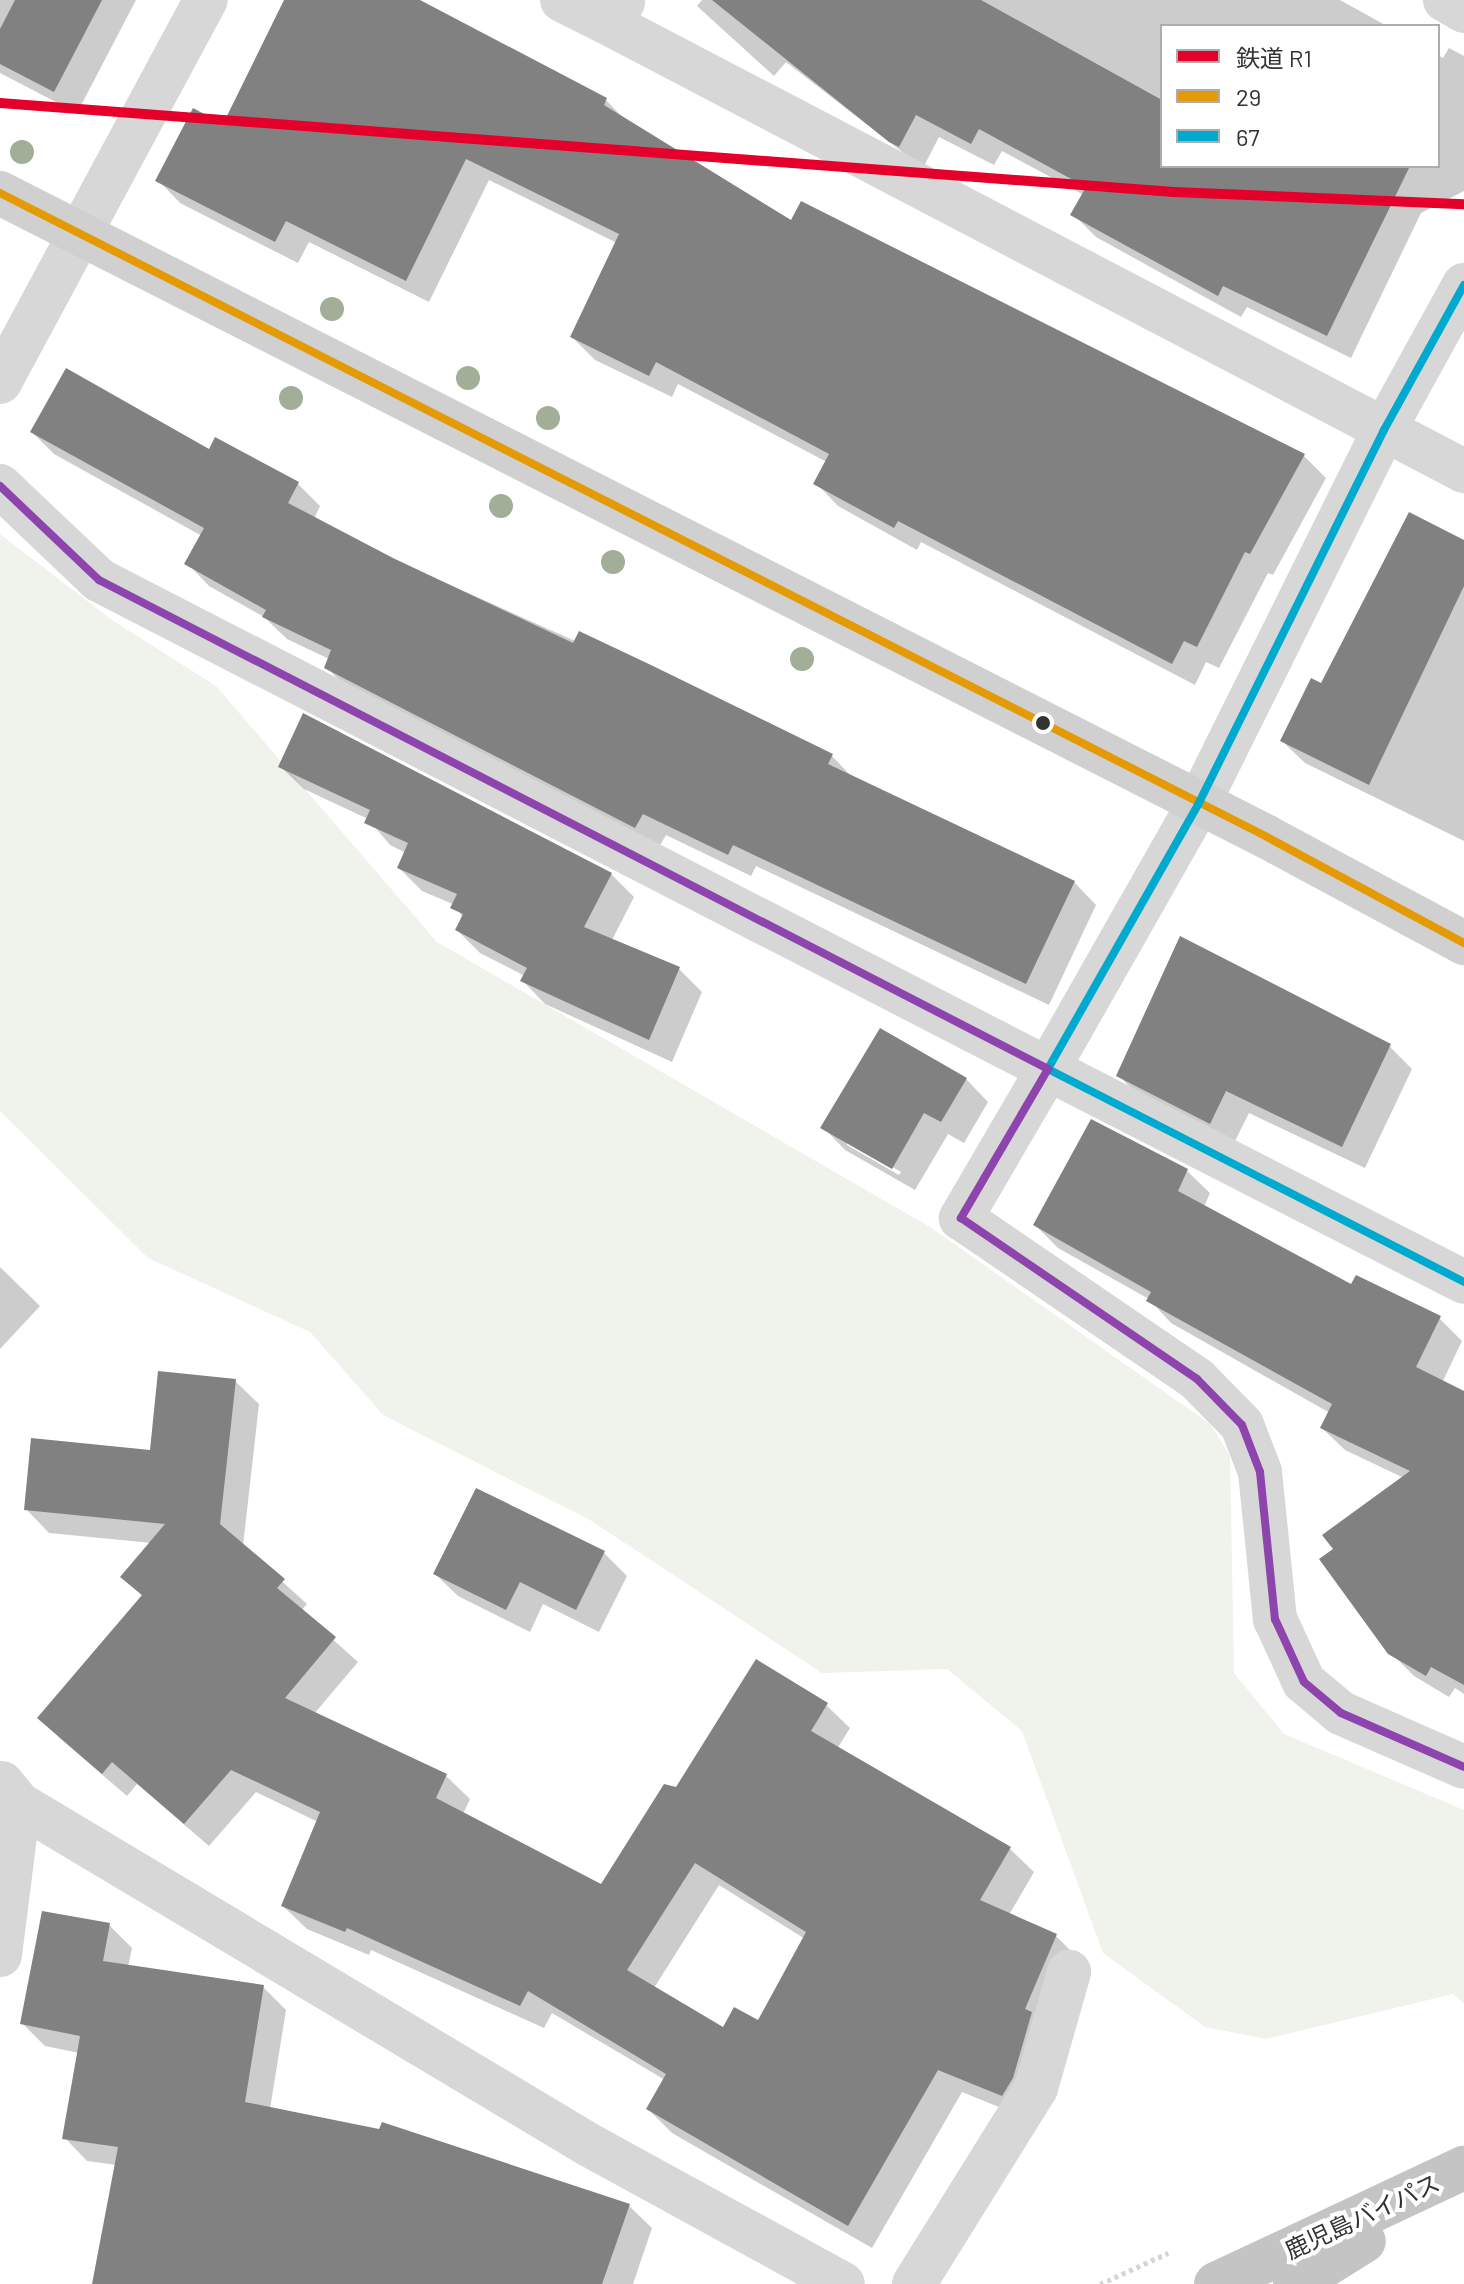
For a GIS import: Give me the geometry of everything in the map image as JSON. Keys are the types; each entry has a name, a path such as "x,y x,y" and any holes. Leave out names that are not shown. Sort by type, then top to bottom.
{"highway":[{"name":"鹿児島バイパス","path":"1216,2284 1464,2168"},
{"path":"1295,2284 1464,2179"}],"street":[{"path":"0,382 83,235 206,0"},
{"path":"562,0 614,10 1464,471"},
{"path":"1445,0 1464,11"},
{"path":"0,193 1199,803 1464,943"},
{"path":"1464,285 1384,430 1199,803 961,1218 1197,1379 1242,1425 1260,1472 1275,1619 1304,1682 1341,1713 1464,1767"},
{"path":"0,486 99,580 1464,1282"},
{"path":"0,1955 6,1797 564,2130 786,2271 843,2284"},
{"path":"914,2284 1036,2088 1069,1972"}],"shaded area":[{"path":"0,534 112,620 216,686 437,942 930,1227 1210,1424 1230,1456 1234,1673 1284,1734 1464,1810 1464,2004 1453,1994 1266,2039 1205,2027 1103,1953 1022,1731 947,1669 822,1673 590,1520 383,1415 310,1332 148,1258 0,1111"}],"building":[{"path":"15,0 102,0 54,92 0,64 0,29"},
{"path":"284,0 420,0 607,98 604,105 791,220 801,201 1305,454 1250,554 1245,552 1197,647 1184,641 1172,664 898,521 894,528 813,484 829,454 656,362 649,376 570,337 619,234 466,159 406,281 286,221 275,242 155,181 193,108 223,124"},
{"path":"712,0 981,0 1160,99 1160,168 1409,168 1327,336 1223,286 1218,296 1070,215 1086,187 979,129 971,144 916,115 899,147"},
{"path":"66,368 209,449 215,437 299,482 288,503 393,558 573,643 579,631 651,665 833,754 828,764 1075,881 1026,984 733,845 728,855 643,814 635,828 324,668 331,650 262,617 266,610 184,564 204,528 30,432"},
{"path":"1409,512 1464,540 1464,586 1369,785 1280,741 1311,678 1321,683"},
{"path":"303,713 612,873 584,927 680,967 649,1040 520,981 527,968 455,930 463,914 450,908 457,894 397,868 408,843 364,823 370,810 278,767"},
{"path":"1180,936 1391,1044 1342,1147 1226,1091 1210,1124 1116,1076"},
{"path":"880,1028 967,1078 941,1122 924,1113 892,1169 820,1128"},
{"path":"1091,1119 1188,1169 1178,1191 1351,1284 1356,1275 1441,1316 1416,1367 1464,1391 1464,1685 1431,1667 1426,1676 1388,1654 1319,1559 1333,1549 1322,1535 1410,1471 1320,1428 1332,1404 1146,1301 1151,1292 1033,1225"},
{"path":"158,1371 236,1379 220,1524 285,1579 277,1588 336,1637 285,1698 447,1774 436,1798 601,1884 664,1784 676,1787 756,1659 828,1703 811,1731 1011,1847 980,1900 1057,1934 1025,2009 1032,2012 1013,2078 1002,2096 938,2070 848,2226 646,2109 666,2074 528,1991 520,2006 347,1928 345,1932 281,1906 320,1812 231,1770 184,1824 112,1762 102,1774 37,1718 142,1595 120,1577 165,1524 24,1510 31,1438 150,1450","holes":["695,1863 806,1932 758,2020 734,2007 723,2027 627,1970"]},
{"path":"476,1488 605,1551 576,1610 520,1582 506,1610 433,1574"},
{"path":"42,1911 110,1923 103,1961 264,1985 245,2102 379,2129 382,2122 630,2204 602,2284 92,2284 118,2147 62,2139 80,2036 20,2024"}],"rail line":[{"name":"R1","path":"0,103 1174,192 1464,204"}],"transit line":[{"name":"29","path":"0,193 1267,837 1464,943"},
{"name":"67","path":"1464,285 1384,430 1199,803 1048,1069 1464,1282"},
{"path":"0,486 99,580 1048,1069 961,1218 1197,1379 1242,1425 1260,1472 1275,1619 1304,1682 1341,1713 1464,1767"}]}
